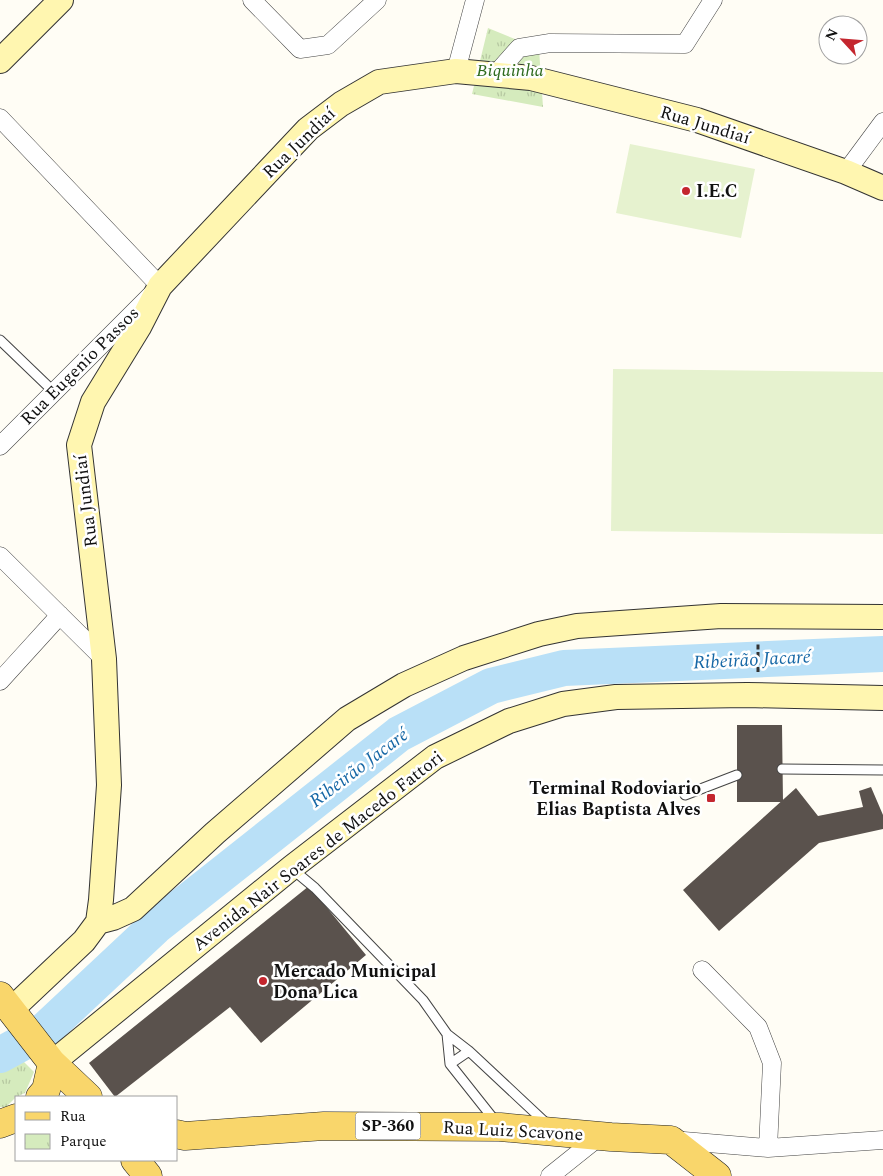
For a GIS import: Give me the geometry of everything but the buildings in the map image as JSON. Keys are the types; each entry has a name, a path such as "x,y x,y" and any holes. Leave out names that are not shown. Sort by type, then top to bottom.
{"main road":[{"path":"0,61 61,0"},
{"name":"Rua Jundiaí","path":"98,922 105,874 109,785 104,659 79,445 94,402 139,327 160,286 308,129 341,104 379,82 456,71 532,78 696,120 846,172 883,188"},
{"path":"87,1096 48,1058 10,1008 66,960 98,922 133,909 215,833 348,719 404,685 464,658 539,634 577,626 722,616 883,617"},
{"name":"Avenida Nair Soares de Macedo Fattori","path":"48,1058 435,757 509,721 563,704 616,697 747,695 883,698"},
{"path":"41,1096 46,1090 48,1058"},
{"path":"0,1126 15,1118"},
{"path":"0,1126 15,1128"},
{"name":"Rua Luiz Scavone","path":"179,1136 324,1126 500,1127 671,1140"},
{"path":"671,1140 717,1176"},
{"path":"136,1161 149,1176 156,1161"}],"street":[{"path":"252,0 300,49 328,45 377,0"},
{"path":"456,71 475,0"},
{"path":"496,75 519,48 550,43 685,44 713,0"},
{"path":"0,118 160,286"},
{"path":"846,172 883,122"},
{"name":"Rua Eugenio Passos","path":"0,446 160,286"},
{"path":"0,556 104,659"},
{"path":"0,681 60,614"},
{"path":"702,970 758,1027 772,1063 768,1148"},
{"path":"550,1176 600,1136"},
{"path":"671,1140 768,1148 883,1140"}],"lane":[{"path":"0,340 53,391"},
{"path":"782,769 883,770"},
{"path":"685,795 738,775"},
{"path":"291,868 315,888 423,1000 448,1034 469,1050 556,1132"},
{"path":"448,1034 450,1064 500,1127"},
{"path":"450,1064 469,1050"}],"path":[{"path":"758,643 758,672"}],"green space":[{"name":"Biquinha","path":"488,28 539,49 543,107 472,94"},
{"name":"I.E.C","path":"630,144 755,169 741,238 616,213"},
{"path":"613,369 883,372 883,534 611,531"},
{"path":"18,1056 34,1072 25,1093 15,1096 6,1107 0,1107 0,1067"}],"waterway":[{"name":"Ribeirão Jacaré","path":"0,1055 44,1031 155,927 399,734 491,686 564,668 883,654"}],"place":[{"name":"I.E.C","path":"686,191"},
{"name":"Terminal Rodoviario Elias Baptista Alves","path":"711,798"},
{"name":"Mercado Municipal Dona Lica","path":"263,981"}]}
